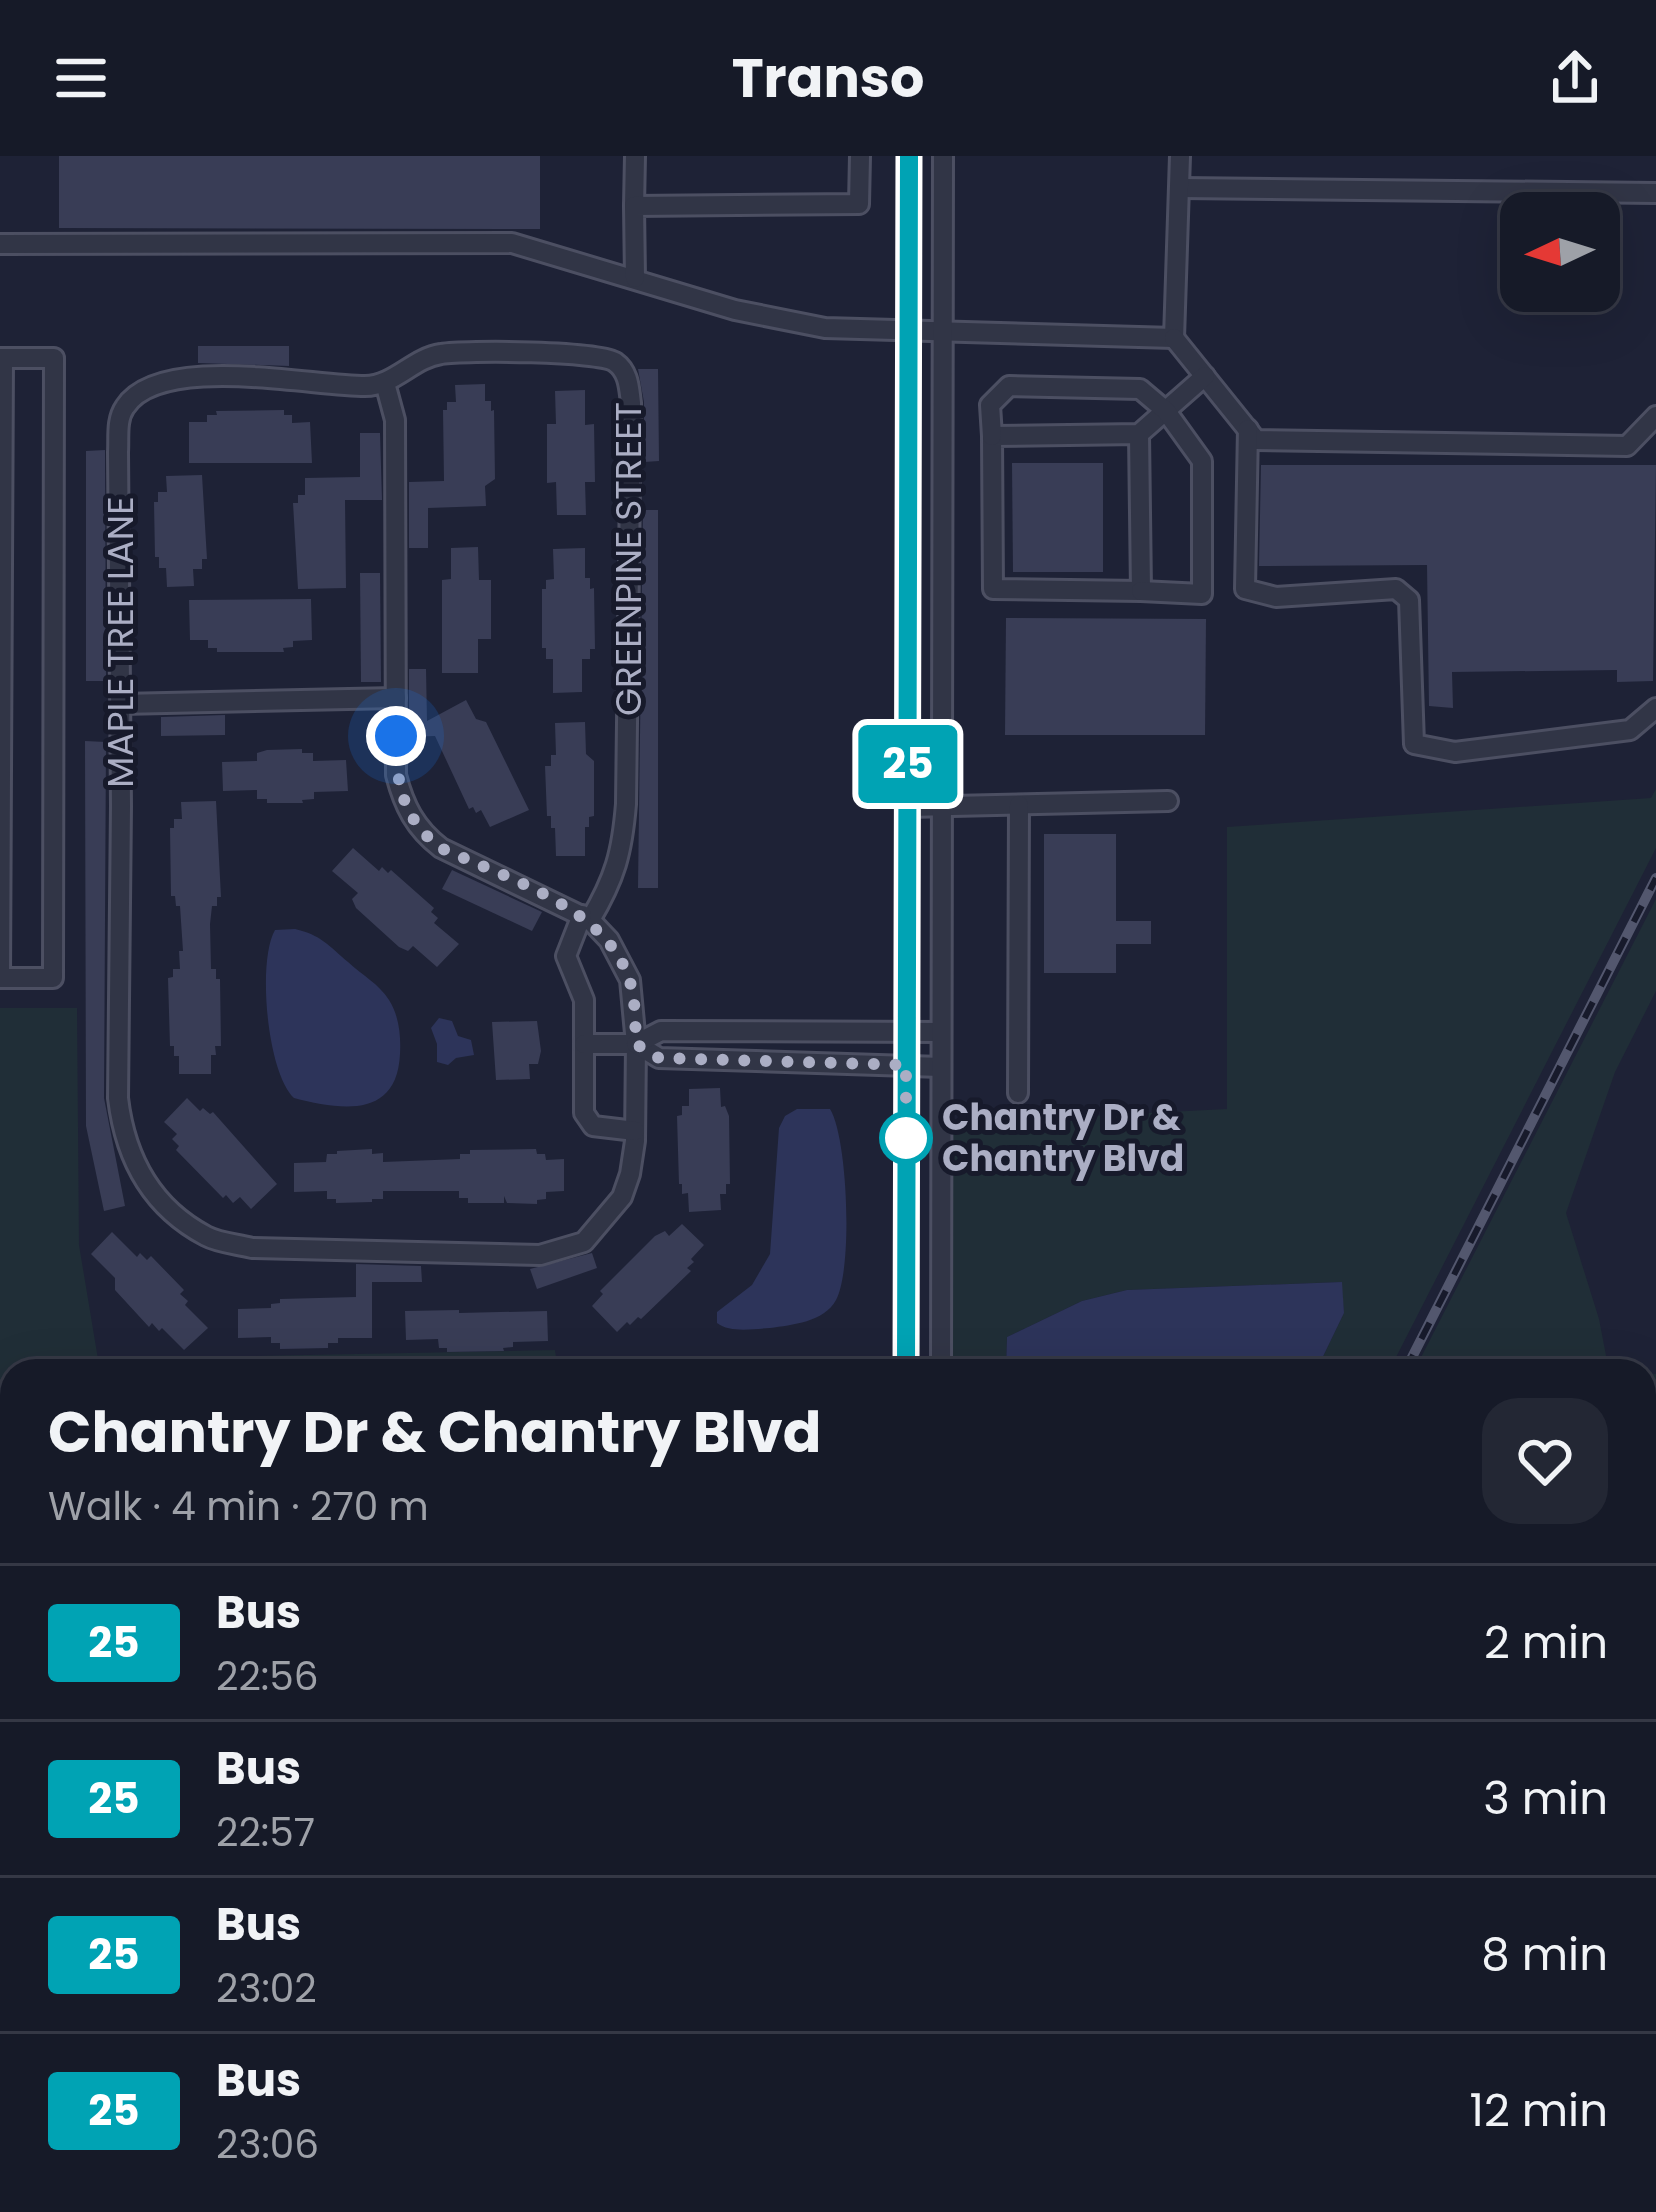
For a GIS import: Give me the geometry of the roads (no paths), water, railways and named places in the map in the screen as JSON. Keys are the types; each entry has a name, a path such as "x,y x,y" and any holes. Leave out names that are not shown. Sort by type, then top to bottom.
{"street":[{"path":"635,156 635,278"},
{"path":"634,206 860,204 860,156"},
{"path":"906,1359 909,156"},
{"path":"941,1359 943,156"},
{"path":"1180,156 1174,338 1256,440 1628,446 1656,416"},
{"path":"1180,188 1656,194"},
{"path":"0,244 512,243 735,310 798,324 909,333 1174,338"},
{"name":"GREENPINE STREET","path":"385,382 441,354 608,358 626,374 631,404 622,852 612,883 566,956 584,1000 584,1112 592,1126 635,1131"},
{"path":"1,358 55,358 53,978 0,978 1,358"},
{"path":"992,436 1139,434 1205,376"},
{"name":"MAPLE TREE LANE","path":"385,382 364,386 306,379 192,378 145,389 124,407 119,418 118,1098 125,1146 139,1175 162,1202 208,1238 252,1248 540,1256 584,1242 622,1197 635,1131"},
{"path":"385,382 395,420 396,775 402,800 425,836 441,848 586,918 609,940 630,980 636,1044 635,1131"},
{"path":"1009,386 1140,389 1166,411 1202,461 1202,594 993,589 991,405 1009,386"},
{"path":"1248,429 1245,589 1276,597 1396,589 1409,600 1414,744 1455,752 1630,730 1656,708"},
{"path":"1139,434 1141,591"},
{"path":"121,704 396,698"},
{"path":"908,807 1168,801"},
{"path":"1018,1093 1019,805"},
{"path":"584,1044 636,1044 661,1030 941,1032"},
{"path":"636,1044 659,1058 941,1067"}],"water":[{"path":"295,929 329,946 380,989 392,1006 399,1026 397,1075 378,1100 330,1105 294,1098 285,1085 271,1042 267,966 275,930"},
{"path":"439,1018 452,1021 458,1036 471,1040 474,1055 456,1058 448,1065 437,1062 431,1028"},
{"path":"797,1109 830,1109 841,1147 845,1261 836,1300 816,1318 797,1324 728,1328 717,1323 717,1312 752,1285 770,1254 779,1128 785,1116"},
{"path":"1342,1282 1344,1313 1322,1359 1006,1359 1007,1337 1082,1301 1127,1290"}],"railway":[{"path":"1411,1359 1656,878"}],"place":[{"name":"Chantry Dr & Chantry Blvd","path":"906,1138"}]}
